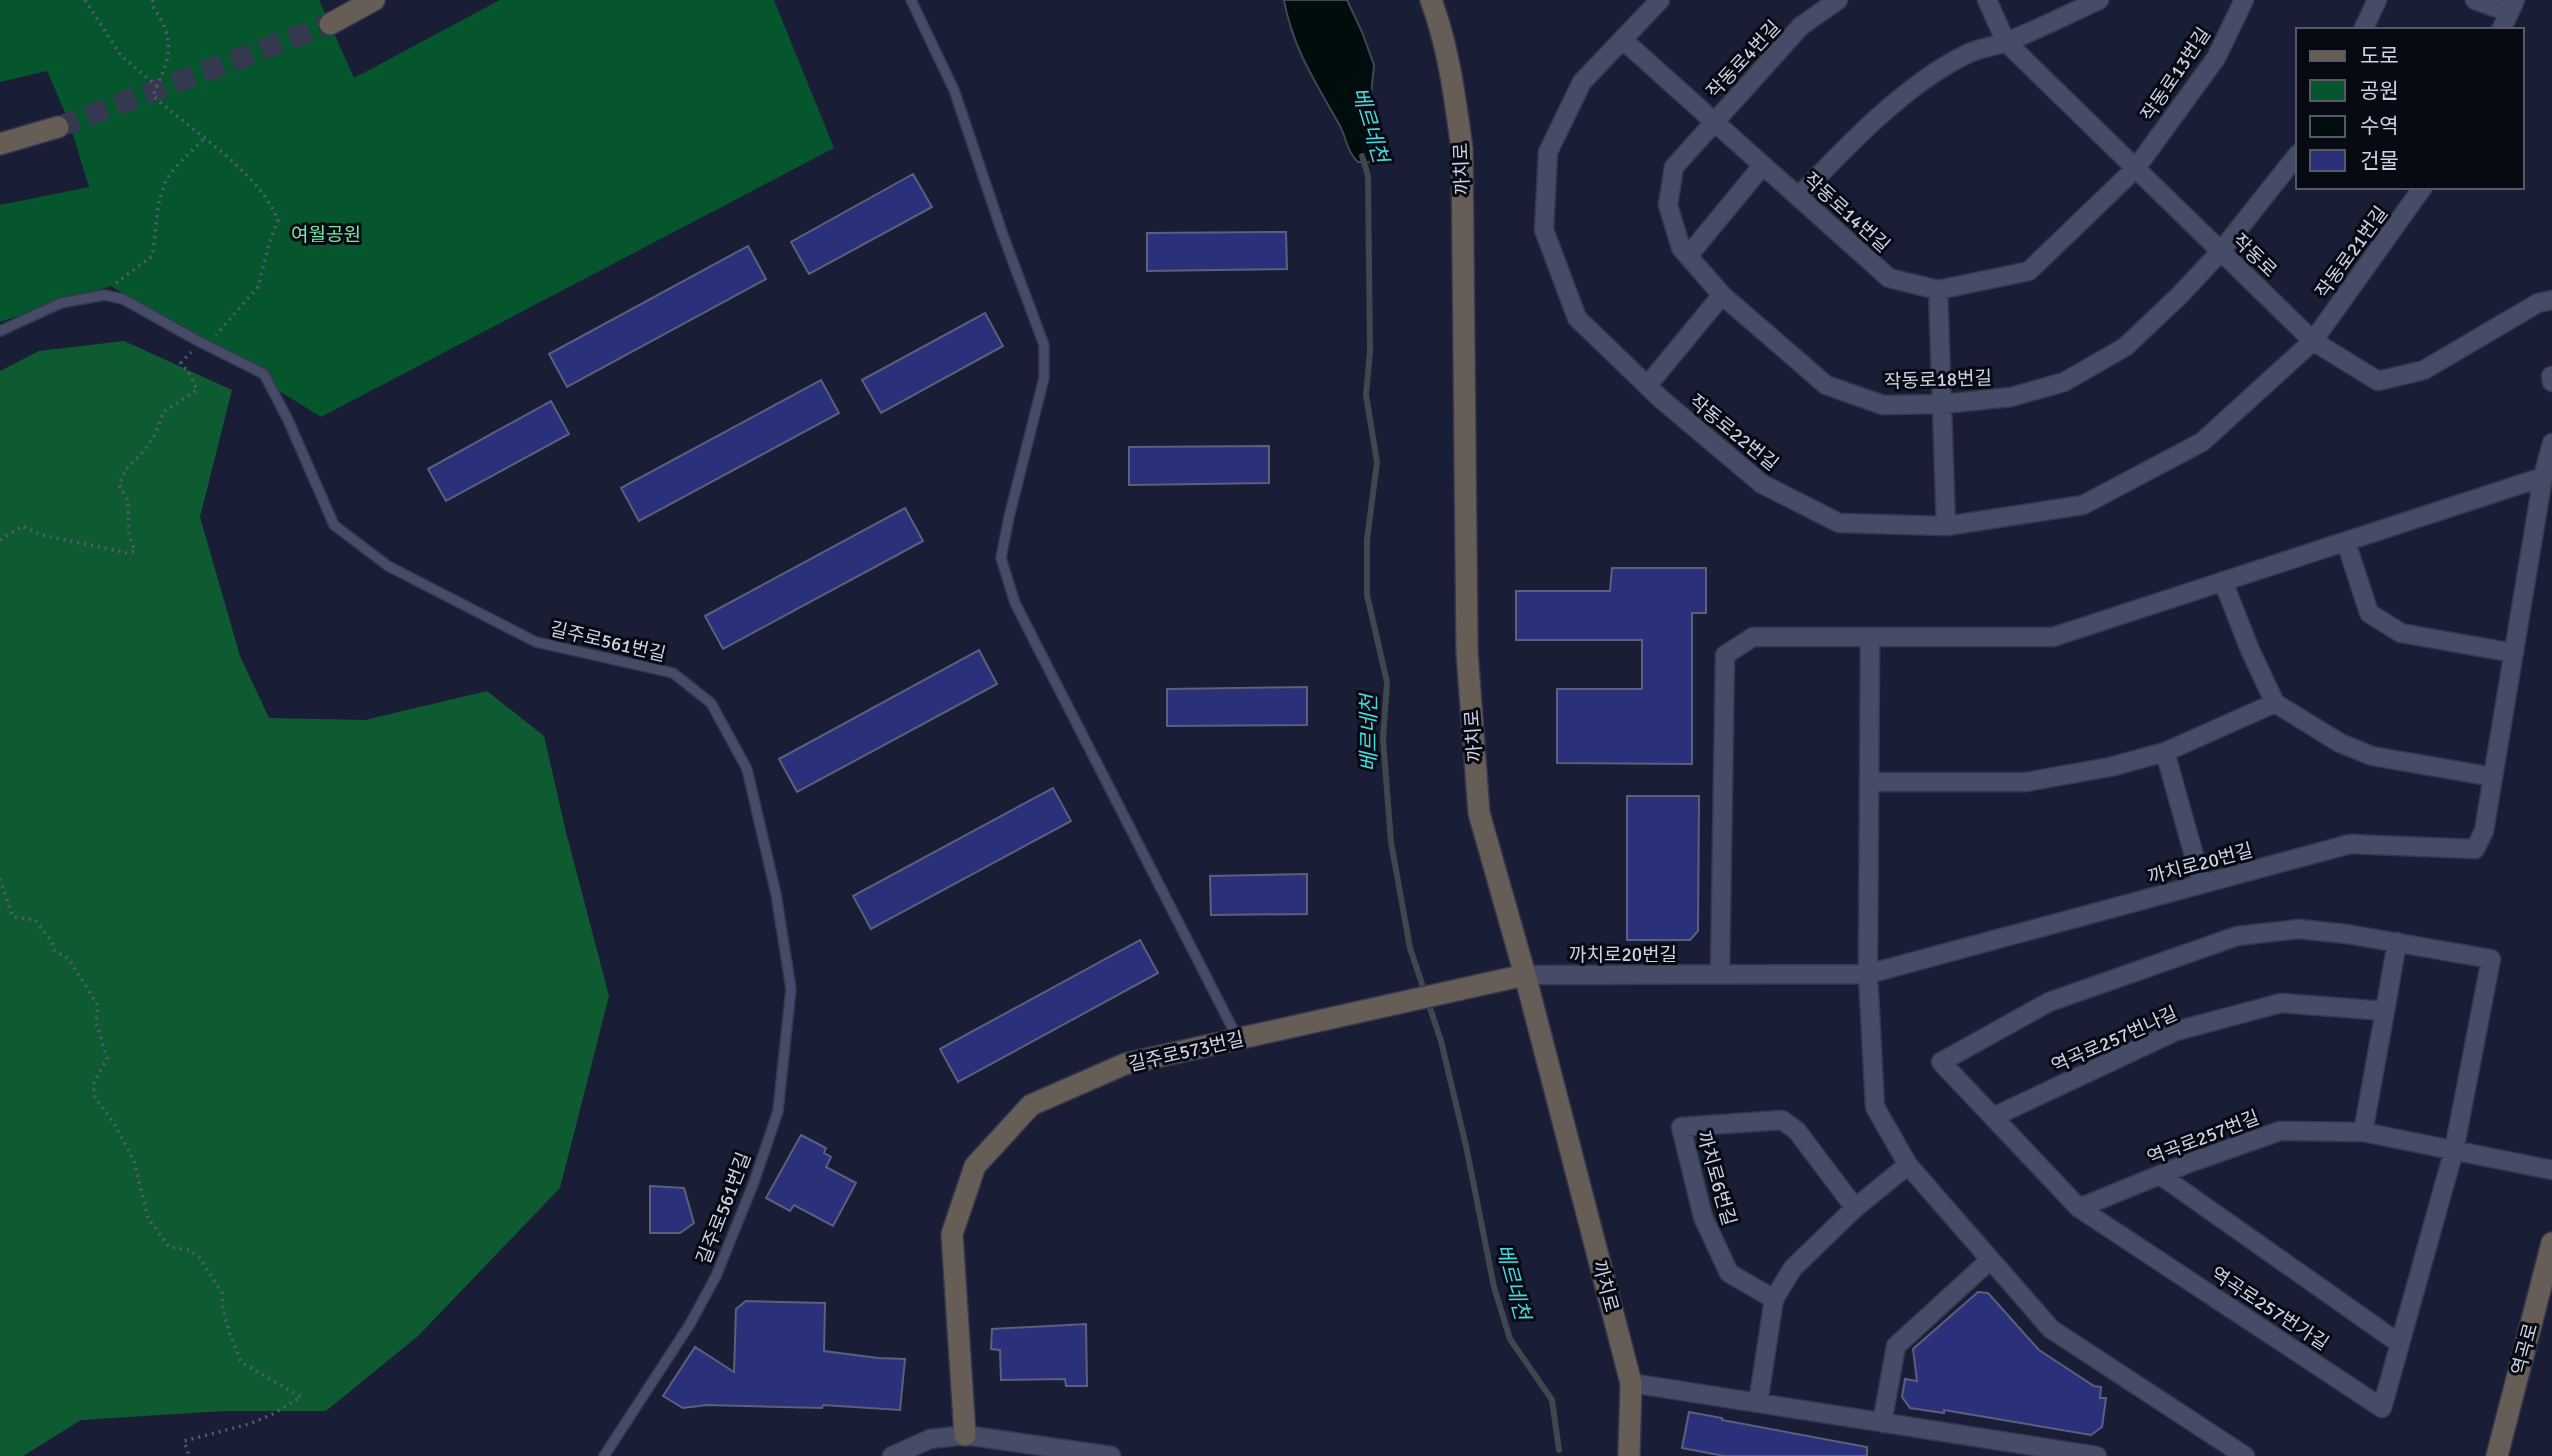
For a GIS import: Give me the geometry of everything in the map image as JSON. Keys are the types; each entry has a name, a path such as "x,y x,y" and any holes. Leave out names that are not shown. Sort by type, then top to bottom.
{"street":[{"path":"330,24 374,0"},
{"name":"까치로","path":"1431,0 1442,30 1452,75 1462,149 1467,652 1479,813 1525,975 1631,1382 1629,1456"},
{"name":"작동로22번길","path":"1660,0 1582,82 1548,152 1544,230 1577,318 1647,386 1762,484 1839,523 1945,526 2083,505 2202,442 2313,341"},
{"name":"작동로4번길","path":"1714,121 1801,26 1838,0"},
{"name":"작동로","path":"1987,0 2006,42 2136,169 2313,341 2378,381 2424,370 2538,303 2552,300"},
{"path":"1798,197 1854,141 1912,89 1967,54 2006,42 2099,0"},
{"name":"작동로13번길","path":"2136,169 2216,58 2244,0"},
{"path":"2364,28 2376,0"},
{"path":"2474,0 2512,6 2502,28"},
{"name":"작동로14번길","path":"1623,40 1889,278 1938,290 2029,271 2136,169"},
{"name":"작동로18번길","path":"1714,121 1674,167 1668,205 1681,248 1722,295 1826,385 1882,405 1942,404 2011,397 2064,382 2125,347 2179,296 2221,251 2296,157"},
{"path":"0,144 58,127"},
{"path":"1688,256 1763,165"},
{"name":"작동로21번길","path":"2313,341 2422,189"},
{"path":"1938,290 1945,526"},
{"path":"1647,386 1722,295"},
{"name":"까치로20번길","path":"1525,975 1868,974 2350,844 2474,849 2484,831 2543,477 2552,443"},
{"path":"1720,974 1725,655 1753,637 2053,637 2543,477"},
{"path":"2346,542 2370,613 2400,633 2514,653"},
{"path":"2223,582 2275,703 2340,743 2372,756 2493,777"},
{"path":"1870,637 1868,974 1875,1107 1908,1165 2051,1329 2245,1456"},
{"path":"1869,782 2026,782 2110,767 2165,752 2275,703"},
{"path":"2165,752 2202,884"},
{"name":"역곡로257번가길","path":"2299,929 2397,942 2491,959 2454,1150 2382,1408 2079,1208 1941,1062 2049,1002 2236,936 2299,929"},
{"path":"2363,1132 2397,942"},
{"name":"길주로573번길","path":"965,1436 952,1234 975,1166 1031,1105 1125,1064 1525,975"},
{"name":"역곡로257번나길","path":"1993,1117 2176,1031 2281,1003 2385,1011"},
{"name":"까치로6번길","path":"1774,1298 1729,1273 1703,1217 1681,1126 1782,1120 1797,1131 1855,1208"},
{"name":"역곡로257번길","path":"2079,1208 2280,1131 2363,1132 2552,1170"},
{"path":"1758,1403 1774,1298 1794,1268 1855,1208 1908,1165"},
{"path":"2160,1175 2400,1344"},
{"name":"역곡로","path":"2497,1456 2552,1243"},
{"path":"1882,1423 1896,1346 1990,1260"},
{"path":"1631,1382 2097,1456"},
{"path":"892,1456 930,1438 965,1436 1111,1456"}],"lane":[{"path":"911,0 954,90 1044,345 1044,378 1001,558 1015,603 1238,1039"},
{"path":"0,331 61,303 104,295"},
{"name":"길주로561번길","path":"104,295 123,299 264,374 288,420 334,525 388,566 536,642 674,673 711,703 747,769 776,894 791,989 778,1111 754,1182 716,1276 690,1324 604,1456"}],"path":[{"path":"85,0 121,56 158,86"},
{"path":"104,295 124,274 135,270 152,256 157,214 166,182 175,167 205,138"},
{"path":"0,879 13,916 35,920 52,942 54,950 69,959 97,1006 96,1022 107,1058 93,1085 95,1097 115,1125 134,1161 148,1218 169,1247 188,1250 199,1258 222,1293 223,1309 241,1362 301,1397 271,1415 249,1424 184,1441 189,1456"}],"green space":[{"name":"여월공원","path":"0,0 319,0 354,78 500,0 774,0 834,148 321,417 111,286 0,322 0,205 89,187 69,122 47,71 0,82"},
{"path":"124,341 232,390 200,517 240,656 269,718 365,720 487,691 544,736 609,996 560,1188 418,1336 326,1411 224,1411 81,1420 23,1456 0,1456 0,371 39,351"}],"water":[{"path":"1284,0 1347,0 1374,65 1368,124 1371,162 1358,162 1351,153 1342,129 1299,49"}],"building":[{"path":"913,174 932,207 809,274 791,242"},
{"path":"1286,232 1287,269 1147,271 1147,233"},
{"path":"748,246 766,279 567,387 549,354"},
{"path":"985,313 1003,346 881,413 862,380"},
{"path":"821,380 839,413 639,521 621,488"},
{"path":"551,401 569,434 446,501 428,469"},
{"path":"1269,446 1269,483 1129,485 1129,447"},
{"path":"905,508 923,541 723,649 705,616"},
{"path":"1612,568 1706,568 1706,613 1692,613 1692,764 1557,763 1557,689 1642,689 1642,640 1516,640 1516,591 1610,591"},
{"path":"979,650 997,684 797,792 779,759"},
{"path":"1307,687 1307,725 1167,726 1167,689"},
{"path":"1053,788 1071,821 871,929 853,896"},
{"path":"1627,796 1699,796 1698,931 1690,940 1627,940"},
{"path":"1307,874 1307,914 1211,915 1210,876"},
{"path":"1140,940 1158,973 958,1082 940,1049"},
{"path":"801,1135 826,1148 824,1153 831,1157 826,1167 856,1183 833,1226 794,1205 790,1211 766,1198"},
{"path":"650,1186 684,1188 694,1223 680,1233 650,1233"},
{"path":"1978,1292 1988,1293 2039,1350 2094,1386 2101,1387 2100,1398 2106,1398 2102,1427 2091,1435 1944,1410 1944,1413 1910,1408 1902,1397 1905,1379 1917,1381 1913,1349"},
{"path":"746,1301 825,1303 824,1351 905,1359 900,1410 823,1405 822,1408 707,1405 683,1408 663,1396 695,1347 734,1372 736,1309"},
{"path":"1086,1324 1087,1386 1066,1386 1065,1379 1001,1380 1000,1350 991,1349 992,1329"},
{"path":"1689,1412 1867,1447 1867,1456 1724,1456 1682,1448"}],"waterway":[{"name":"베르네천","path":"1362,156 1368,176 1370,351 1366,395 1377,462 1367,540 1367,595 1387,682 1383,739 1391,842 1410,948 1441,1041 1466,1146 1494,1287 1510,1339 1552,1400 1559,1450"}],"tunnel":[{"path":"58,127 330,24"}]}
